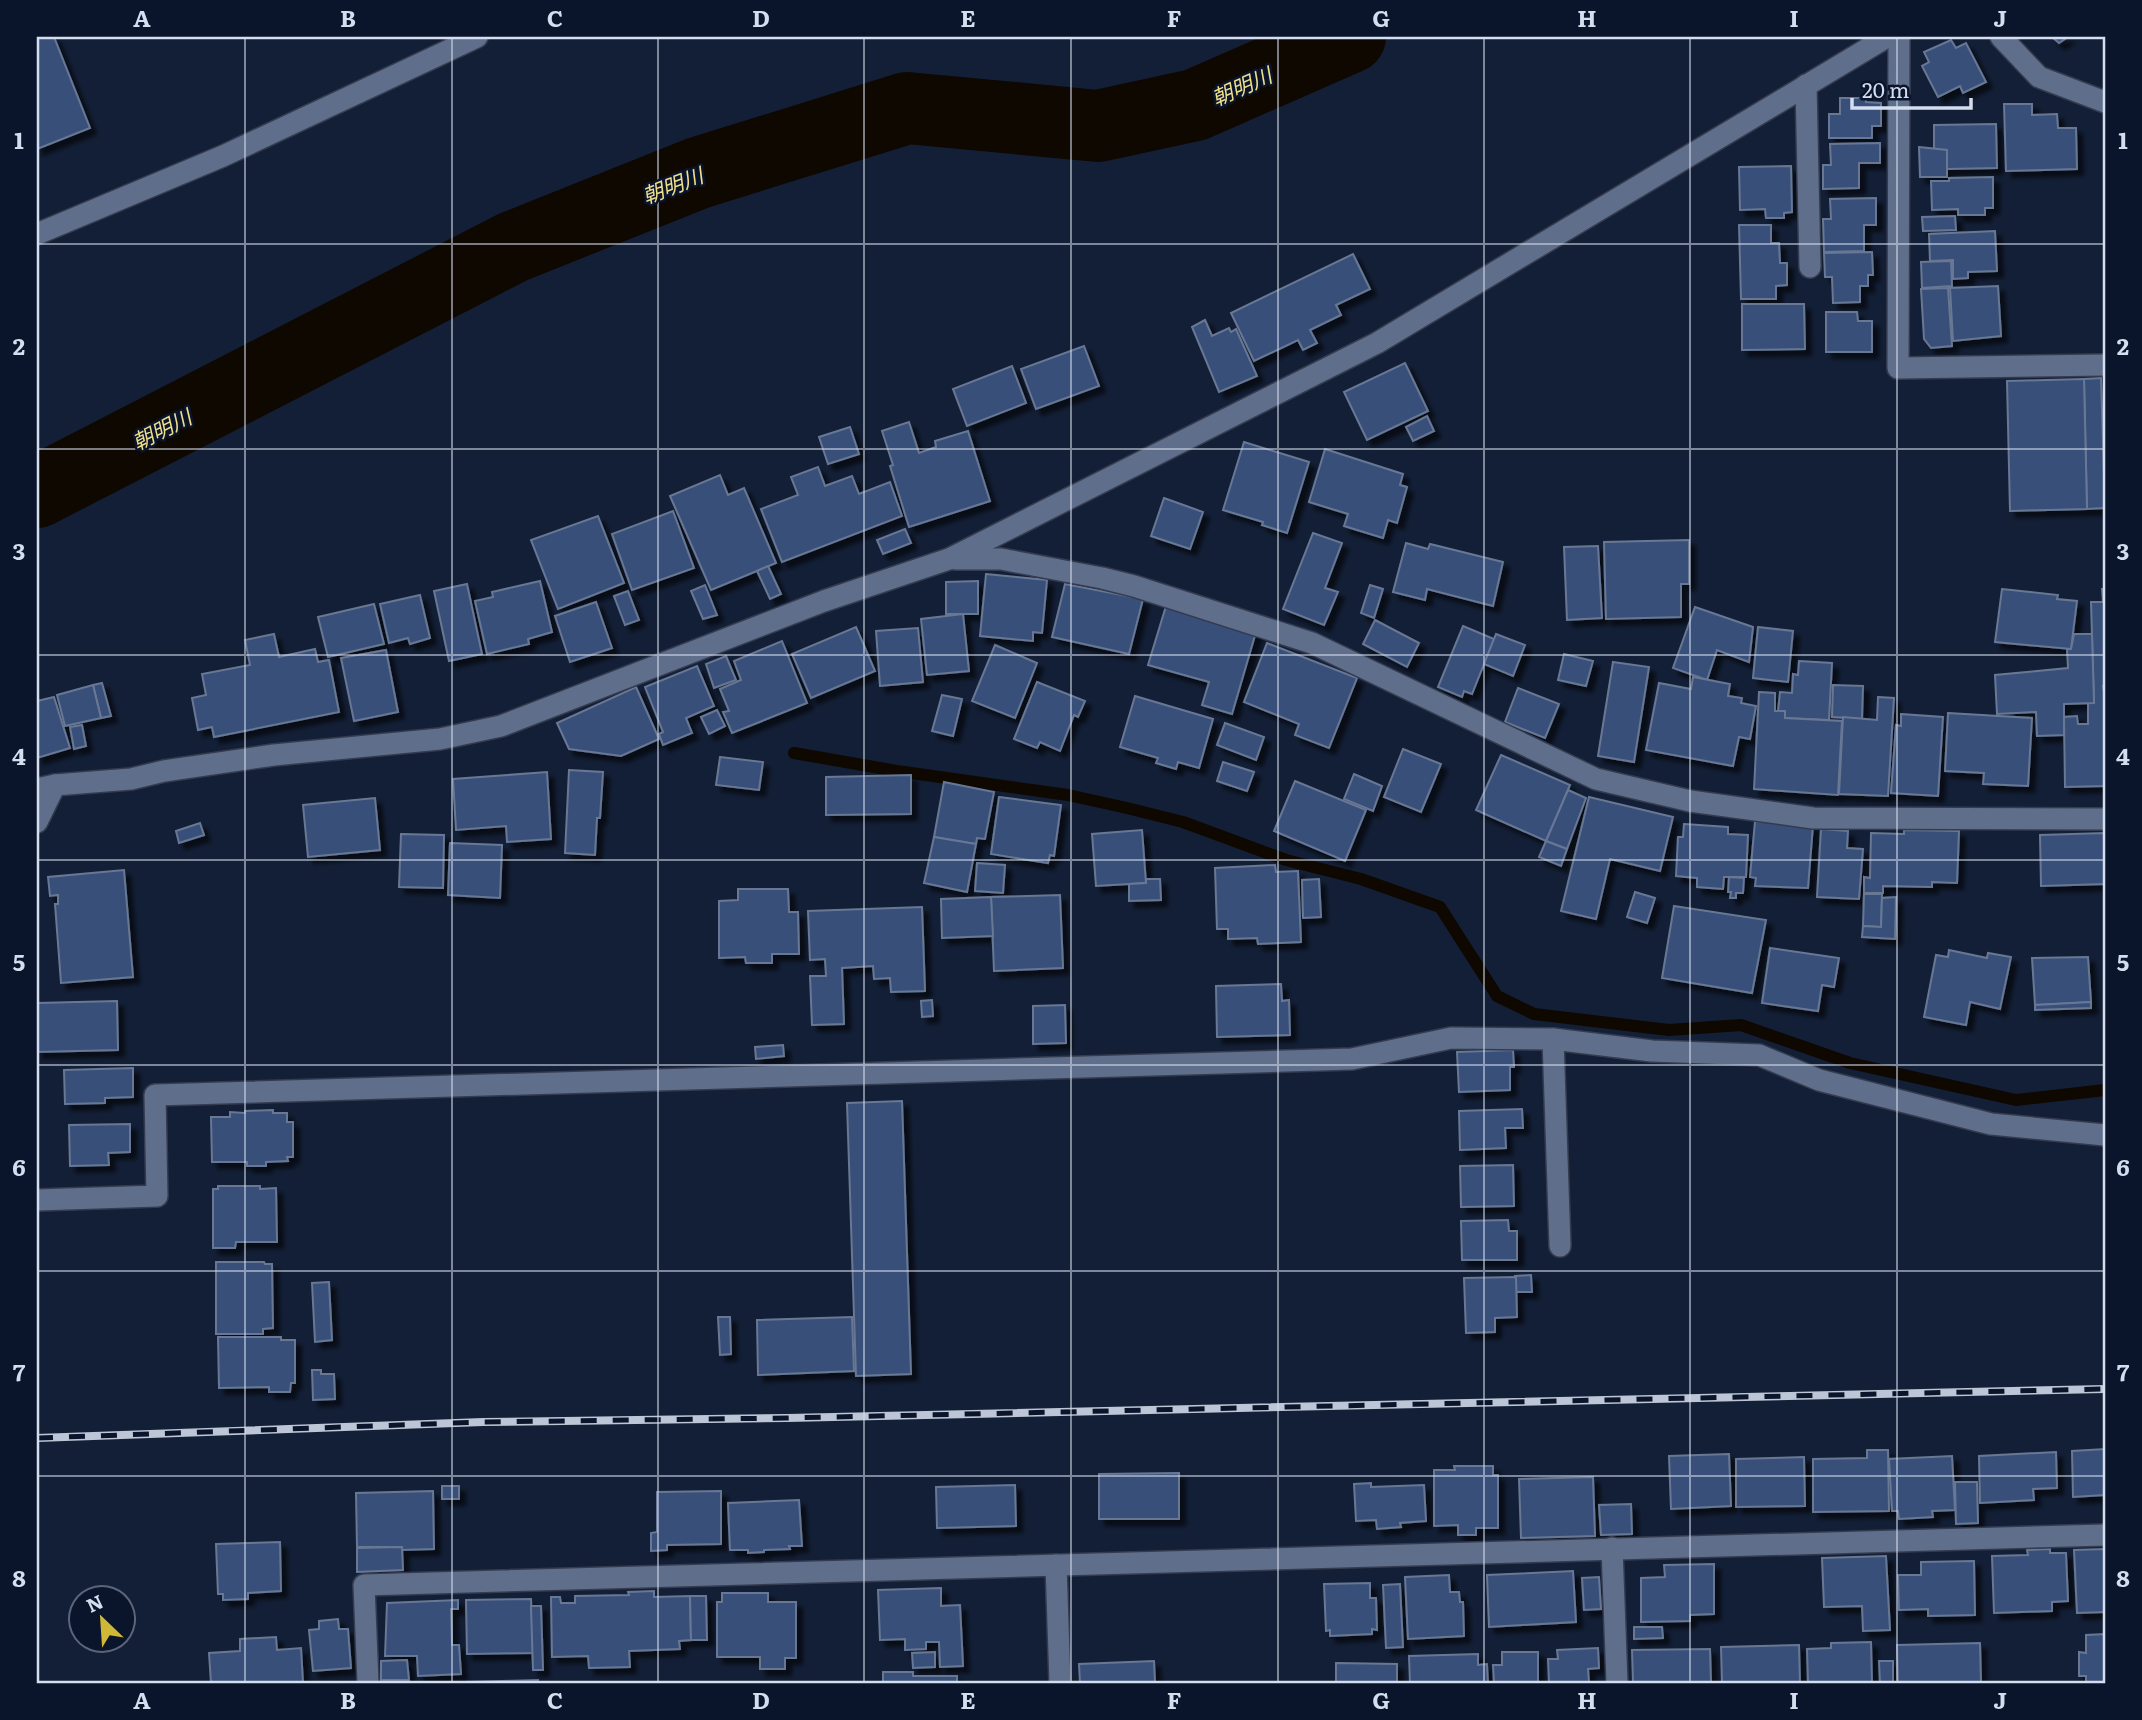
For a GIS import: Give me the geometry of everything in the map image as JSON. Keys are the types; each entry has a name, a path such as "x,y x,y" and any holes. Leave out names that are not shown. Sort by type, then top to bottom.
{"street":[{"path":"37,234 223,156 477,37"},
{"path":"37,822 46,787 131,779 164,771 274,755 440,739 501,726 824,601 949,559 1377,343 1887,37"},
{"path":"1899,37 1898,368 2105,365"},
{"path":"2001,37 2039,77 2105,102"},
{"path":"1806,85 1810,267"},
{"path":"949,559 1001,559 1102,578 1300,639 1596,779 1690,801 1813,818 2105,819"},
{"path":"37,1200 157,1196 155,1095 1352,1059 1451,1038 1553,1039 1653,1051 1759,1055 1819,1080 1992,1124 2105,1135"},
{"path":"1553,1039 1560,1246"},
{"path":"368,1683 364,1585 2105,1535"},
{"path":"1612,1548 1617,1683"},
{"path":"1056,1565 1060,1683"}],"building":[{"path":"37,37 54,37 90,128 37,149"},
{"path":"2052,37 2068,37 2059,43"},
{"path":"1951,40 1956,48 1966,43 1986,82 1963,93 1960,86 1938,97 1922,66 1929,62 1924,52"},
{"path":"1840,98 1866,98 1866,102 1881,103 1881,126 1872,126 1872,138 1829,138 1829,114 1840,114"},
{"path":"2004,104 2032,104 2032,115 2057,114 2058,128 2076,128 2077,169 2006,171"},
{"path":"1996,124 1997,168 1947,169 1947,150 1934,151 1934,125"},
{"path":"1880,143 1880,163 1859,163 1859,188 1823,189 1823,165 1831,165 1830,144"},
{"path":"1919,147 1947,150 1947,177 1920,177"},
{"path":"1791,166 1792,212 1784,213 1784,218 1766,218 1765,209 1740,210 1739,167"},
{"path":"1993,177 1993,208 1985,208 1985,215 1958,215 1958,209 1932,210 1931,181"},
{"path":"1876,198 1876,225 1864,225 1864,251 1824,252 1823,219 1831,219 1830,199"},
{"path":"1955,216 1956,230 1923,231 1922,217"},
{"path":"1739,225 1771,225 1771,243 1779,243 1780,263 1787,263 1787,285 1776,286 1776,299 1741,299"},
{"path":"1995,231 1997,271 1968,272 1968,278 1953,279 1953,260 1930,261 1929,234"},
{"path":"1872,252 1873,275 1868,275 1868,286 1860,286 1860,302 1833,303 1832,277 1825,277 1824,253"},
{"path":"1353,254 1370,289 1336,305 1341,315 1310,330 1317,343 1303,350 1298,340 1254,361 1231,313"},
{"path":"1951,261 1952,286 1922,288 1921,262"},
{"path":"1998,286 2001,336 1953,341 1950,288"},
{"path":"1948,288 1952,346 1931,348 1924,339 1921,289"},
{"path":"1742,304 1804,304 1805,349 1742,350"},
{"path":"1826,312 1857,312 1858,321 1872,321 1872,352 1826,352"},
{"path":"1205,320 1212,336 1229,328 1231,332 1236,329 1257,376 1219,392 1192,327"},
{"path":"1084,346 1099,386 1036,409 1021,369"},
{"path":"1405,363 1428,411 1367,440 1344,392"},
{"path":"1012,366 1026,403 967,426 953,389"},
{"path":"2101,378 2105,508 2087,509 2084,379"},
{"path":"2084,379 2087,509 2010,511 2007,381"},
{"path":"1427,416 1434,431 1413,441 1406,427"},
{"path":"909,422 919,453 936,447 935,441 968,431 990,501 909,527 882,431"},
{"path":"850,427 859,454 828,464 819,437"},
{"path":"1244,442 1309,462 1287,533 1262,525 1263,522 1223,510"},
{"path":"1325,449 1403,474 1400,485 1407,487 1397,523 1388,520 1383,538 1344,526 1348,514 1309,502"},
{"path":"818,467 825,486 852,476 859,494 890,482 902,516 782,562 761,509 798,495 791,477"},
{"path":"720,475 728,495 744,488 776,563 711,590 670,496"},
{"path":"1164,498 1203,512 1190,549 1151,536"},
{"path":"673,511 694,568 632,590 612,534"},
{"path":"598,516 624,583 558,609 531,540"},
{"path":"905,529 911,543 883,554 877,540"},
{"path":"1313,533 1342,543 1325,588 1338,592 1324,625 1283,609"},
{"path":"1689,540 1689,584 1681,584 1681,617 1606,619 1604,542"},
{"path":"1406,543 1428,549 1430,544 1503,562 1493,606 1427,589 1425,600 1393,592"},
{"path":"1598,546 1602,618 1567,620 1564,547"},
{"path":"768,566 781,594 770,599 757,571"},
{"path":"986,574 1047,580 1042,633 1033,632 1033,641 980,636"},
{"path":"540,581 552,632 528,639 529,644 487,654 475,601 493,597 492,592"},
{"path":"978,581 978,614 946,614 946,582"},
{"path":"467,584 482,654 449,661 434,591"},
{"path":"1065,584 1143,599 1129,654 1052,637"},
{"path":"705,585 717,615 703,619 691,591"},
{"path":"1370,585 1383,589 1374,618 1361,613"},
{"path":"2002,589 2058,595 2057,599 2077,601 2071,649 1995,642"},
{"path":"2102,589 2105,589 2105,786 2065,787 2064,717 2077,716 2078,724 2088,724 2088,703 2094,703 2091,602 2103,602"},
{"path":"628,591 639,620 625,625 614,596"},
{"path":"420,595 430,638 410,644 408,638 389,643 380,604"},
{"path":"596,602 612,648 570,662 555,616"},
{"path":"374,604 384,644 328,657 318,617"},
{"path":"1166,606 1256,632 1232,714 1202,705 1209,682 1148,665"},
{"path":"1695,607 1753,627 1749,662 1717,650 1707,680 1673,668"},
{"path":"963,614 969,671 927,675 921,619"},
{"path":"1375,620 1419,643 1407,667 1363,644"},
{"path":"1463,626 1494,639 1472,694 1464,691 1462,697 1438,687"},
{"path":"856,627 875,671 811,698 792,654"},
{"path":"1758,627 1793,631 1788,682 1753,678"},
{"path":"918,628 923,682 880,686 876,631"},
{"path":"274,634 279,657 315,649 318,662 329,660 339,712 214,737 212,727 198,730 192,698 206,695 202,674 250,665 245,640"},
{"path":"1496,634 1525,645 1513,676 1484,664"},
{"path":"2074,634 2092,634 2094,703 2064,704 2064,735 2037,736 2036,712 1997,714 1995,675 2068,668 2067,649 2071,649"},
{"path":"782,641 807,703 732,733 723,712 729,711 720,689 741,680 734,661"},
{"path":"1267,643 1357,678 1329,748 1295,735 1299,724 1244,702"},
{"path":"995,645 1037,663 1015,718 972,701"},
{"path":"386,650 398,712 354,721 341,658"},
{"path":"1564,654 1593,661 1586,686 1558,680"},
{"path":"726,656 736,680 714,688 706,664"},
{"path":"1799,661 1832,663 1829,720 1785,718 1785,711 1778,711 1780,692 1792,693 1793,674 1798,675"},
{"path":"1613,662 1649,667 1634,762 1598,756"},
{"path":"697,666 714,706 686,718 692,733 663,745 659,734 663,732 645,687"},
{"path":"1693,677 1730,684 1728,696 1742,698 1741,703 1756,706 1750,739 1739,737 1733,766 1646,750 1659,683 1691,689"},
{"path":"1037,682 1085,701 1078,717 1074,715 1060,751 1040,742 1037,748 1014,739"},
{"path":"102,683 111,716 101,718 93,685"},
{"path":"93,685 101,718 65,726 57,695"},
{"path":"1833,685 1863,686 1862,719 1832,717"},
{"path":"636,687 659,739 621,756 569,749 557,723"},
{"path":"1518,688 1559,704 1545,738 1505,722"},
{"path":"1759,692 1775,693 1775,711 1785,711 1785,718 1842,721 1838,795 1754,789"},
{"path":"942,695 962,699 953,736 932,731"},
{"path":"1135,696 1213,719 1199,768 1178,762 1176,769 1156,763 1158,758 1120,747"},
{"path":"54,697 70,748 37,758 37,701"},
{"path":"1878,697 1894,698 1888,796 1839,794 1843,717 1877,720"},
{"path":"717,710 725,726 709,734 701,717"},
{"path":"1948,713 2032,718 2028,786 1983,784 1984,773 1945,771"},
{"path":"1901,714 1943,717 1938,796 1891,793 1896,725 1901,726"},
{"path":"1225,723 1264,737 1256,760 1217,745"},
{"path":"82,725 86,746 74,749 70,727"},
{"path":"1403,749 1441,764 1421,812 1384,797"},
{"path":"1501,755 1570,785 1546,841 1476,810"},
{"path":"720,757 763,762 759,790 716,785"},
{"path":"1223,762 1254,772 1247,791 1217,781"},
{"path":"569,770 603,772 595,855 565,853"},
{"path":"547,772 551,839 507,842 506,826 456,830 453,779"},
{"path":"1354,774 1382,786 1373,811 1344,799"},
{"path":"911,775 911,814 826,815 826,777"},
{"path":"1295,781 1366,810 1345,861 1274,831"},
{"path":"944,782 994,792 985,839 977,838 976,844 934,837"},
{"path":"1568,790 1586,798 1567,849 1546,841"},
{"path":"999,797 1061,805 1054,856 1050,855 1048,863 991,854"},
{"path":"1589,797 1673,817 1660,871 1610,859 1596,919 1561,911"},
{"path":"375,798 380,850 308,857 303,805"},
{"path":"1755,821 1813,825 1808,888 1755,886 1756,878 1750,877"},
{"path":"200,823 204,835 179,843 176,831"},
{"path":"1684,824 1728,827 1728,834 1748,835 1746,877 1724,877 1723,889 1697,887 1697,878 1676,876 1678,837 1683,837"},
{"path":"1821,829 1848,831 1847,848 1863,849 1859,899 1817,897"},
{"path":"1142,830 1146,883 1096,886 1092,834"},
{"path":"1904,830 1959,831 1957,883 1932,882 1932,887 1883,886 1883,893 1864,893 1864,877 1870,878 1871,833 1904,834"},
{"path":"2105,833 2105,884 2041,886 2040,835"},
{"path":"401,834 444,835 443,888 399,887"},
{"path":"934,837 976,844 967,892 924,883"},
{"path":"1546,841 1567,849 1561,866 1539,857"},
{"path":"450,843 502,845 500,898 448,895"},
{"path":"977,863 1005,865 1003,893 975,891"},
{"path":"1275,865 1276,872 1298,871 1301,942 1258,944 1257,938 1228,939 1228,929 1217,929 1215,868"},
{"path":"124,870 133,977 61,983 55,904 58,904 58,895 50,896 48,877"},
{"path":"1729,877 1744,878 1743,893 1736,893 1736,898 1730,898 1731,892 1728,892"},
{"path":"1146,879 1160,879 1161,900 1129,901 1129,884 1146,883"},
{"path":"1319,879 1321,917 1303,918 1302,880"},
{"path":"738,889 788,889 789,912 798,912 799,954 772,954 772,963 746,963 745,957 719,958 719,901 738,900"},
{"path":"1635,892 1655,898 1647,923 1627,917"},
{"path":"1864,894 1882,894 1881,927 1863,926"},
{"path":"1060,895 1063,968 994,971 991,897"},
{"path":"991,897 993,936 942,938 941,899"},
{"path":"1896,897 1895,939 1862,937 1863,926 1881,927 1882,898"},
{"path":"1674,906 1766,920 1752,993 1662,978"},
{"path":"922,907 925,991 891,992 890,978 874,979 873,966 842,968 844,1024 812,1025 810,976 826,976 825,959 810,960 808,911"},
{"path":"1770,948 1839,958 1834,987 1822,985 1818,1011 1762,1003"},
{"path":"1949,950 1987,958 1988,953 2011,957 2000,1009 1970,1002 1966,1025 1924,1017 1936,955 1948,957"},
{"path":"2088,957 2091,1002 2035,1005 2032,958"},
{"path":"1281,984 1282,1001 1289,1000 1290,1035 1217,1037 1216,986"},
{"path":"932,1000 933,1016 922,1017 921,1001"},
{"path":"117,1001 118,1050 37,1052 37,1003"},
{"path":"2091,1002 2091,1008 2035,1010 2035,1005"},
{"path":"1065,1005 1066,1043 1033,1044 1033,1006"},
{"path":"783,1045 784,1056 756,1059 755,1047"},
{"path":"1513,1050 1514,1067 1510,1067 1510,1090 1459,1092 1457,1052"},
{"path":"133,1068 133,1097 105,1098 105,1103 65,1104 64,1070"},
{"path":"902,1101 911,1374 856,1376 847,1103"},
{"path":"1522,1109 1523,1128 1505,1128 1506,1148 1460,1150 1459,1111"},
{"path":"273,1110 273,1113 287,1113 287,1122 293,1122 293,1157 287,1157 288,1161 266,1162 266,1166 247,1166 247,1162 212,1162 211,1117 230,1117 230,1112"},
{"path":"130,1124 130,1152 108,1153 109,1165 70,1166 69,1125"},
{"path":"1513,1165 1514,1206 1461,1207 1460,1166"},
{"path":"218,1186 276,1188 277,1242 236,1242 235,1248 213,1248 213,1189 218,1189"},
{"path":"1508,1220 1509,1231 1517,1231 1517,1260 1462,1260 1461,1221"},
{"path":"216,1262 272,1264 273,1328 263,1329 263,1334 216,1334"},
{"path":"1531,1275 1532,1292 1516,1292 1515,1276"},
{"path":"1516,1277 1517,1317 1495,1318 1495,1332 1466,1333 1464,1278"},
{"path":"329,1282 332,1340 315,1342 312,1283"},
{"path":"718,1317 730,1317 731,1354 720,1355"},
{"path":"852,1317 854,1371 758,1375 757,1320"},
{"path":"218,1337 281,1337 281,1340 295,1340 295,1383 291,1383 290,1392 269,1392 269,1387 219,1388"},
{"path":"312,1370 321,1370 321,1374 334,1374 335,1399 313,1400"},
{"path":"2105,1449 2105,1495 2073,1497 2072,1451"},
{"path":"1867,1450 1888,1450 1889,1511 1813,1512 1813,1459 1867,1458"},
{"path":"2056,1452 2057,1488 2033,1489 2034,1500 1980,1503 1979,1456"},
{"path":"1729,1454 1731,1506 1671,1509 1669,1456"},
{"path":"1952,1456 1955,1510 1932,1511 1933,1517 1899,1519 1898,1511 1892,1511 1889,1459"},
{"path":"1804,1457 1805,1506 1736,1507 1736,1459"},
{"path":"1454,1466 1493,1466 1493,1475 1498,1475 1498,1528 1476,1528 1476,1535 1458,1535 1458,1525 1434,1526 1434,1470 1455,1470"},
{"path":"1179,1473 1179,1519 1099,1519 1099,1474"},
{"path":"1593,1477 1595,1536 1521,1538 1519,1479"},
{"path":"1955,1482 1977,1482 1978,1523 1956,1524"},
{"path":"1371,1483 1371,1487 1424,1485 1426,1521 1400,1523 1401,1527 1377,1529 1376,1520 1356,1521 1354,1484"},
{"path":"1015,1485 1016,1526 937,1528 936,1487"},
{"path":"442,1486 459,1486 459,1499 442,1499"},
{"path":"433,1491 434,1549 357,1547 356,1493"},
{"path":"721,1491 721,1544 667,1545 667,1550 651,1551 651,1533 657,1532 657,1492"},
{"path":"799,1500 802,1546 748,1553 748,1550 730,1550 728,1503"},
{"path":"1631,1504 1632,1534 1601,1535 1599,1505"},
{"path":"280,1542 281,1591 248,1593 248,1599 223,1600 223,1594 218,1594 216,1544"},
{"path":"402,1547 403,1570 357,1572 357,1548"},
{"path":"2050,1549 2050,1553 2066,1553 2068,1601 2052,1602 2052,1611 1994,1613 1992,1556 2028,1555 2027,1550"},
{"path":"2105,1549 2105,1612 2077,1613 2074,1550"},
{"path":"1886,1556 1890,1630 1863,1631 1862,1606 1824,1607 1822,1558"},
{"path":"1974,1561 1975,1615 1928,1616 1928,1609 1899,1610 1898,1575 1921,1575 1921,1562"},
{"path":"1714,1564 1714,1614 1690,1615 1690,1621 1641,1622 1641,1578 1665,1577 1664,1565"},
{"path":"1573,1571 1576,1622 1489,1627 1487,1575"},
{"path":"1449,1575 1450,1592 1459,1592 1460,1602 1463,1602 1464,1636 1408,1639 1405,1577"},
{"path":"1599,1577 1601,1609 1584,1610 1582,1578"},
{"path":"1370,1583 1370,1598 1376,1598 1377,1630 1372,1629 1372,1634 1330,1636 1330,1630 1326,1631 1324,1584"},
{"path":"1400,1584 1403,1647 1386,1648 1383,1585"},
{"path":"941,1588 941,1606 960,1605 963,1666 940,1667 939,1642 926,1642 926,1649 905,1650 905,1639 880,1640 878,1590"},
{"path":"654,1591 654,1597 690,1596 691,1640 679,1641 680,1649 629,1651 630,1667 589,1668 588,1656 552,1657 551,1597 560,1597 561,1603 575,1603 575,1596 629,1595 628,1592"},
{"path":"722,1593 768,1593 768,1602 796,1602 796,1658 785,1658 785,1669 760,1669 760,1657 717,1657 717,1602 722,1602"},
{"path":"690,1596 706,1596 707,1640 691,1640"},
{"path":"531,1599 533,1653 467,1654 466,1600"},
{"path":"458,1600 458,1609 451,1609 452,1645 459,1645 461,1674 418,1676 417,1656 385,1656 387,1603"},
{"path":"531,1606 541,1606 543,1670 533,1670"},
{"path":"338,1619 339,1629 348,1629 351,1668 313,1671 309,1630 319,1629 319,1621"},
{"path":"1634,1627 1662,1627 1663,1638 1634,1639"},
{"path":"2105,1634 2105,1683 2086,1683 2086,1676 2079,1676 2079,1652 2086,1653 2086,1635"},
{"path":"276,1637 277,1650 301,1648 303,1683 211,1683 209,1653 240,1651 240,1639"},
{"path":"1871,1642 1872,1683 1808,1683 1807,1649 1831,1648 1831,1643"},
{"path":"1980,1643 1981,1683 1898,1683 1897,1645"},
{"path":"1799,1645 1800,1683 1722,1683 1721,1647"},
{"path":"1598,1648 1599,1668 1588,1669 1589,1683 1549,1683 1548,1659 1558,1659 1557,1650"},
{"path":"1710,1649 1711,1683 1633,1683 1632,1650"},
{"path":"935,1652 935,1667 913,1668 912,1653"},
{"path":"1502,1652 1538,1652 1538,1683 1494,1683 1493,1665 1502,1665"},
{"path":"1478,1654 1478,1665 1487,1664 1488,1683 1410,1683 1409,1656"},
{"path":"407,1660 409,1680 381,1680 381,1661"},
{"path":"1154,1661 1155,1683 1080,1683 1079,1664"},
{"path":"1879,1661 1893,1661 1893,1683 1880,1683"},
{"path":"1336,1663 1397,1664 1397,1683 1336,1683"},
{"path":"883,1672 913,1672 913,1676 957,1676 957,1683 883,1683"},
{"path":"538,1680 538,1683 466,1683 466,1682"}],"waterway":[{"name":"朝明川","path":"37,492 513,247 698,173 907,108 1098,126 1195,105 1350,37"},
{"path":"794,753 897,771 1068,795 1127,808 1183,822 1286,860 1361,879 1440,907 1497,996 1534,1014 1669,1030 1741,1025 1850,1063 2016,1100 2105,1090"}],"railway":[{"path":"37,1438 483,1422 787,1418 2105,1389"}]}
